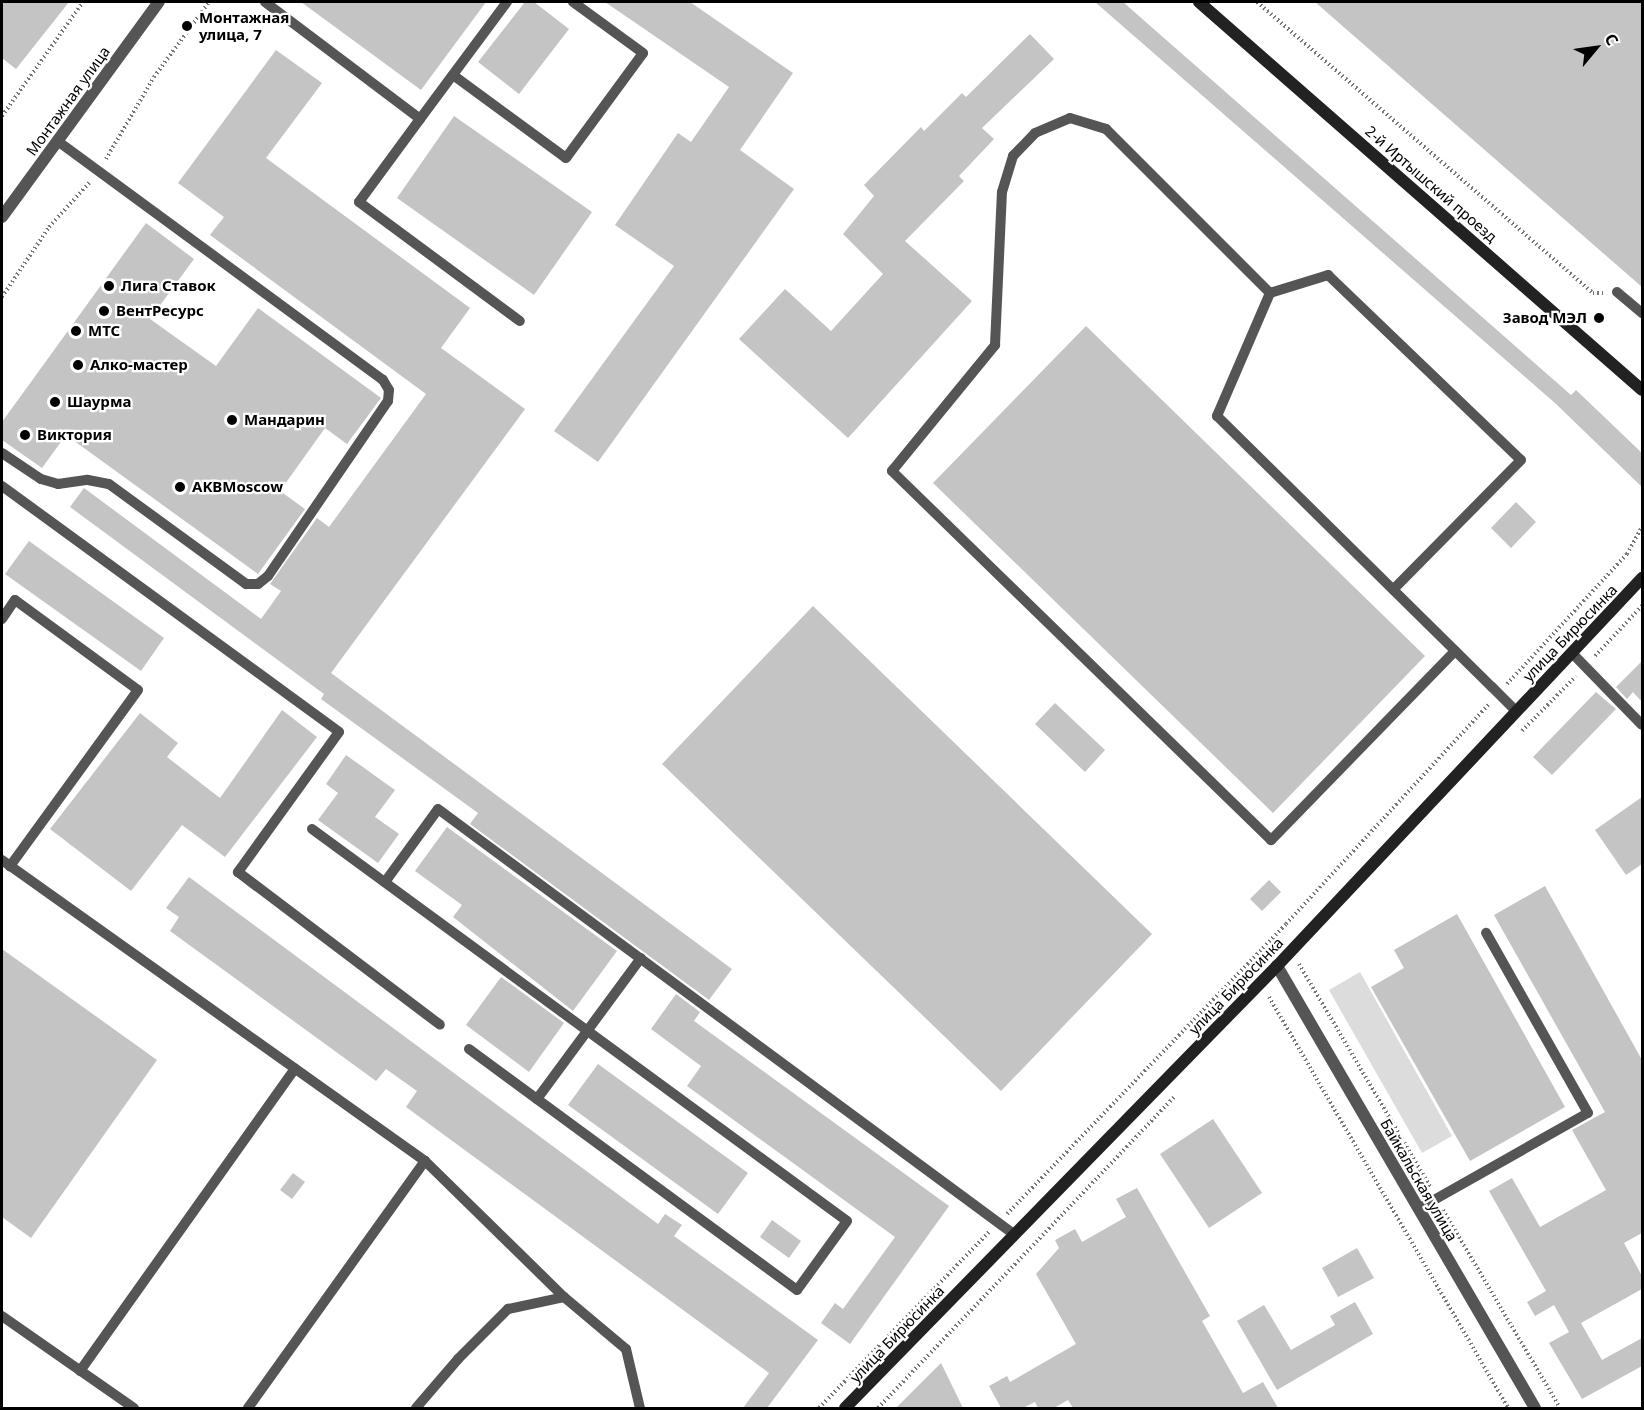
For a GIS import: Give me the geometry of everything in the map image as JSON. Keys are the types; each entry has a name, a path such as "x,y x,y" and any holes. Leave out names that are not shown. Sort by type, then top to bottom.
{"main road":[{"name":"2-й Иртышский проезд","path":"1199,2 1642,390"},
{"name":"улица Бирюсинка","path":"845,1408 1276,966 1642,578"}],"street":[{"name":"Монтажная улица","path":"2,217 159,2"},
{"name":"Байкальская улица","path":"1276,966 1535,1408"}],"lane":[{"path":"265,2 420,118"},
{"path":"507,2 359,202 520,321"},
{"path":"453,75 566,158 643,53 573,2"},
{"path":"1270,293 1106,129 1070,118 1035,134 1013,156 1002,192 995,345 892,471 1271,840 1455,651"},
{"path":"2,453 41,479 58,484 88,480 108,484 246,584 258,584 268,576 388,400 389,390 383,380 58,141"},
{"path":"1393,590 1521,460 1328,275 1270,293 1217,416 1498,694 1516,711"},
{"path":"1617,292 1642,313"},
{"path":"2,486 339,732 238,872 440,1025"},
{"path":"2,619 15,600 138,690 6,863 425,1161 564,1297 626,1349 640,1408"},
{"path":"1572,653 1642,725"},
{"path":"385,882 438,809 1015,1235"},
{"path":"312,829 847,1221 797,1290 469,1049"},
{"path":"1418,1209 1588,1113 1486,933"},
{"path":"537,1099 641,958"},
{"path":"80,1371 295,1069"},
{"path":"248,1408 425,1161"},
{"path":"416,1408 508,1309 564,1297"},
{"path":"2,1316 134,1408"}],"path":[{"path":"2,116 83,2"},
{"path":"2,297 50,227 100,170 154,77 209,2"},
{"path":"1257,2 1593,293 1617,292"},
{"path":"819,1408 1286,924 1627,554 1642,527"},
{"path":"1265,1002 1271,995 1508,1408"},
{"path":"878,1408 1184,1087"}],"shaded area":[{"path":"1360,972 1452,1136 1422,1153 1329,990"}],"building":[{"path":"2,2 69,2 16,69 2,58"},
{"path":"301,2 486,2 421,90"},
{"path":"525,2 534,2 569,29 519,94 478,62"},
{"path":"605,2 690,2 793,73 740,150 794,189 598,462 554,431 674,266 615,225 678,133 691,142 729,87"},
{"path":"1095,2 1123,2 1571,395 1576,390 1642,453 1642,487 1555,403"},
{"path":"1315,2 1642,2 1642,287"},
{"path":"1030,34 1054,59 982,128 994,139 959,176 964,181 905,241 972,301 848,438 739,339 785,289 831,331 883,274 843,234 874,196 864,185 921,127 924,131 962,93 966,97"},
{"path":"276,50 322,83 266,158 470,308 441,348 525,409 331,673 732,969 709,1000 470,824 478,813 321,699 324,694 70,507 84,488 261,619 281,591 270,584 317,518 329,527 426,394 210,235 224,217 178,183"},
{"path":"454,116 592,212 534,295 397,198"},
{"path":"146,223 194,259 150,319 216,366 258,308 381,398 347,444 325,428 280,491 305,509 258,574 66,435 42,468 2,440 2,422"},
{"path":"1086,326 1425,656 1273,813 933,483"},
{"path":"1516,502 1536,522 1511,548 1491,528"},
{"path":"29,541 164,638 141,671 5,574"},
{"path":"813,606 1152,934 1001,1091 662,764"},
{"path":"1642,661 1642,702 1633,692 1627,699 1616,687"},
{"path":"1596,692 1616,709 1552,775 1533,757"},
{"path":"1055,703 1105,750 1085,772 1035,724"},
{"path":"282,710 317,737 225,857 182,825 131,891 50,829 140,713 178,743 167,757 220,798"},
{"path":"346,755 395,790 375,817 399,834 378,863 318,820 338,793 326,784"},
{"path":"1642,797 1642,864 1626,875 1595,830"},
{"path":"447,827 617,951 573,1011 453,917 462,905 415,871"},
{"path":"189,877 658,1224 665,1214 682,1225 674,1236 818,1340 767,1408 743,1408 769,1373 406,1107 417,1091 386,1069 376,1081 170,931 179,917 166,908"},
{"path":"1269,880 1281,892 1262,911 1250,899"},
{"path":"1545,886 1642,1060 1642,1233 1624,1243 1642,1276 1642,1289 1581,1323 1602,1360 1642,1338 1642,1366 1582,1399 1549,1343 1569,1332 1554,1305 1535,1316 1527,1302 1546,1291 1489,1191 1512,1178 1540,1227 1606,1190 1572,1130 1605,1112 1494,915"},
{"path":"1457,914 1565,1107 1470,1161 1371,987 1404,968 1394,950"},
{"path":"2,949 157,1060 31,1238 2,1217"},
{"path":"501,977 564,1023 529,1072 466,1025"},
{"path":"676,994 700,1012 694,1021 949,1206 850,1344 821,1323 835,1303 843,1309 895,1237 687,1086 701,1066 651,1029"},
{"path":"598,1064 748,1173 718,1214 568,1105"},
{"path":"1213,1119 1262,1193 1209,1228 1160,1154"},
{"path":"293,1173 305,1182 292,1199 280,1190"},
{"path":"1137,1188 1210,1316 1202,1321 1243,1393 1263,1382 1278,1408 1073,1408 1068,1400 1054,1408 1038,1408 1035,1402 1023,1408 1001,1408 989,1386 1007,1376 1010,1382 1076,1344 1036,1274 1059,1248 1055,1240 1075,1229 1082,1242 1126,1217 1116,1199"},
{"path":"772,1220 801,1241 789,1258 760,1237"},
{"path":"1357,1248 1374,1278 1338,1297 1322,1268"},
{"path":"1355,1302 1373,1334 1277,1390 1237,1321 1264,1305 1291,1350 1335,1325 1330,1316"},
{"path":"941,1363 963,1408 896,1408"}],"place":[{"name":"Монтажная улица, 7","path":"187,26"},
{"name":"Лига Ставок","path":"109,286"},
{"name":"ВентРесурс","path":"104,311"},
{"name":"Завод МЭЛ","path":"1599,318"},
{"name":"МТС","path":"76,331"},
{"name":"Алко-мастер","path":"78,365"},
{"name":"Шаурма","path":"55,402"},
{"name":"Мандарин","path":"232,420"},
{"name":"Виктория","path":"25,435"},
{"name":"AKBMoscow","path":"180,487"}]}
